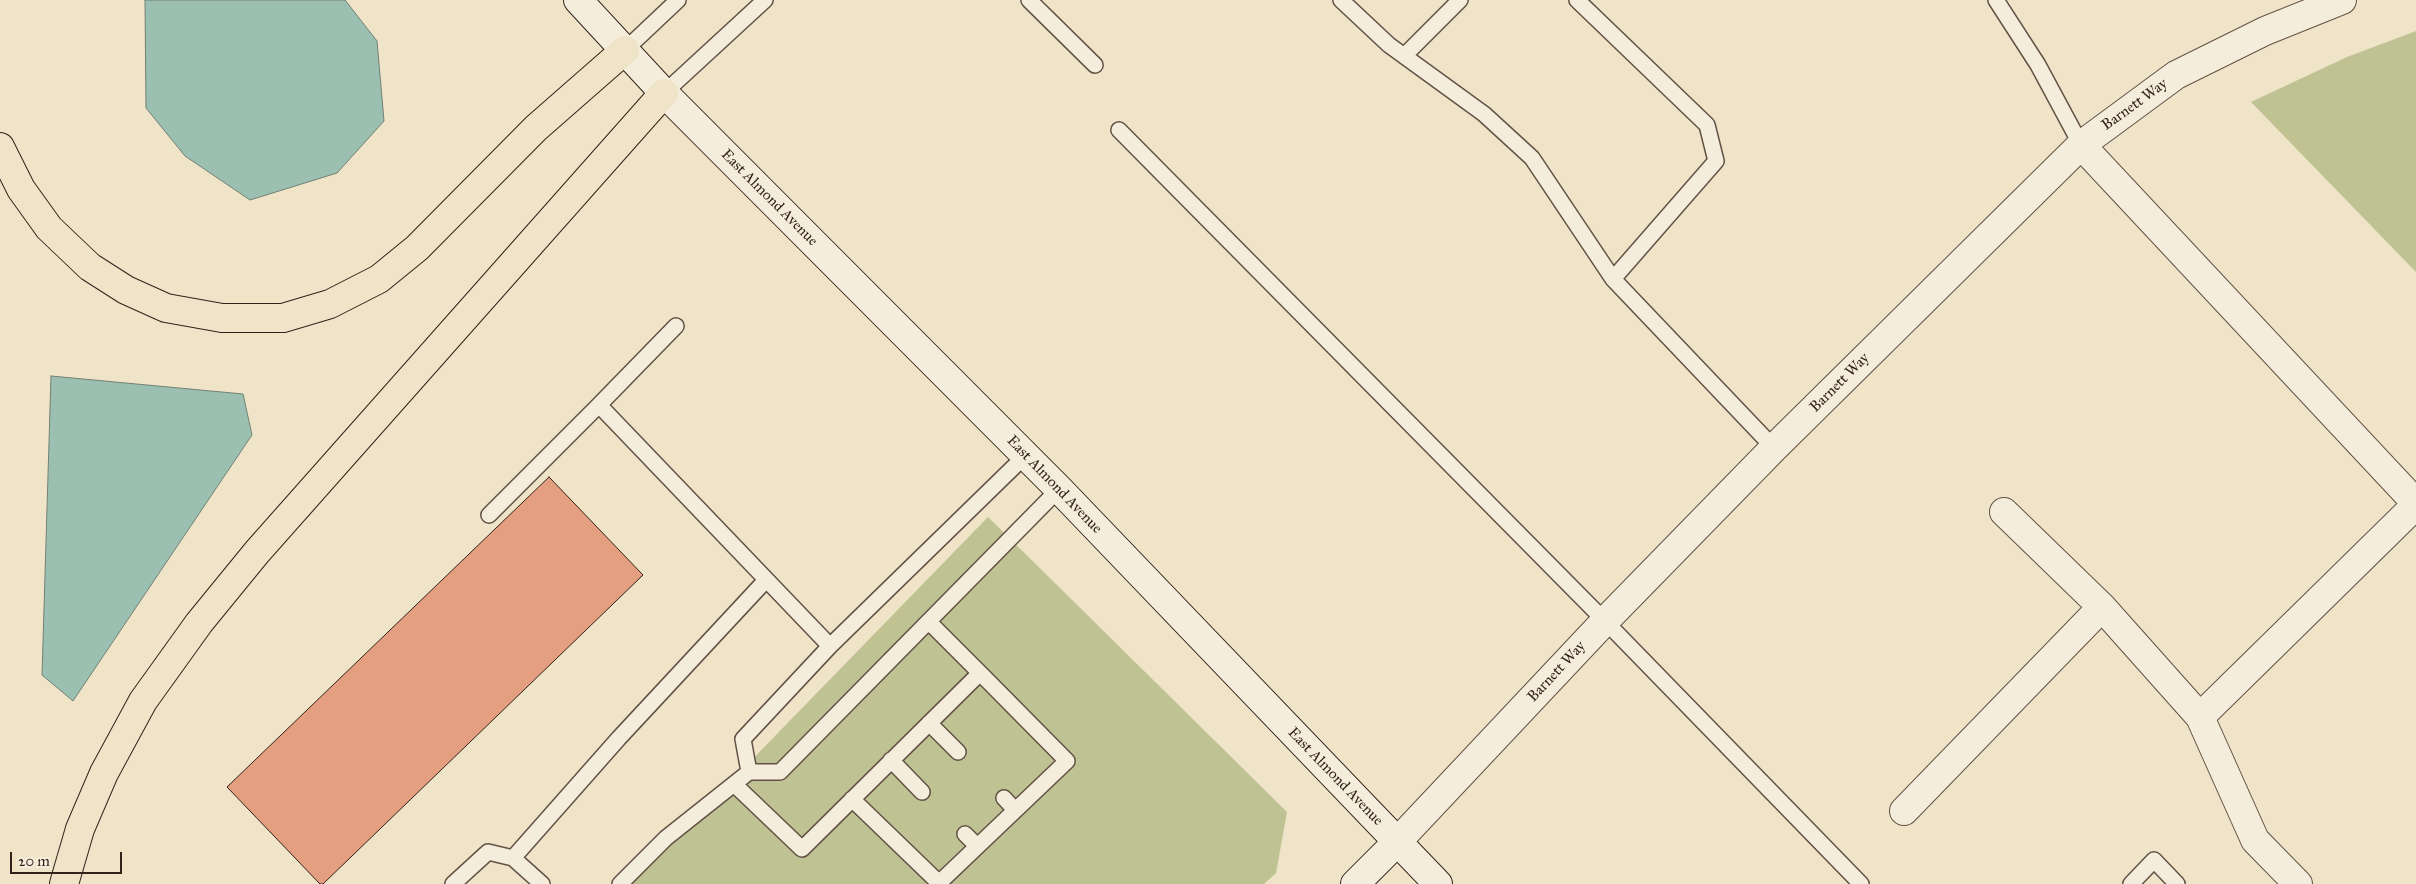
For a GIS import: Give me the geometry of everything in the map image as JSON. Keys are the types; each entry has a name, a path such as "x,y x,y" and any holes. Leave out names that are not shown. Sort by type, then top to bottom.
{"highway":[{"path":"0,147 21,189 49,228 90,267 126,290 166,308 175,310 222,318 283,318 330,304 379,279 417,248 536,128 625,50"},
{"path":"64,884 80,829 104,773 143,701 199,623 257,552 664,93"}],"street":[{"name":"East Almond Avenue","path":"578,0 664,93 1059,489 1438,884"},
{"name":"Barnett Way","path":"1355,884 1397,842 1605,621 1774,448 2080,145 2176,75 2265,31 2342,0"},
{"path":"2080,145 2416,504 2200,717"},
{"path":"2004,512 2102,607 2200,717 2255,840 2298,884"},
{"path":"1904,811 2102,607"}],"lane":[{"path":"625,50 678,0"},
{"path":"664,93 765,0"},
{"path":"1028,0 1095,65"},
{"path":"1341,0 1388,45 1484,114 1532,158 1613,279 1774,448"},
{"path":"1404,56 1460,0"},
{"path":"1577,0 1707,125 1716,161 1613,279"},
{"path":"1996,0 2038,66 2080,145"},
{"path":"1119,130 1605,621 1861,884"},
{"path":"488,515 676,326"},
{"path":"599,405 830,646"},
{"path":"749,772 743,738 830,646 1026,456"},
{"path":"620,884 666,838 749,772 780,772 1059,489"},
{"path":"513,858 619,738 766,580"},
{"path":"852,798 940,884 1066,761 929,622"},
{"path":"734,784 802,850 852,798 980,673"},
{"path":"929,723 958,752"},
{"path":"891,760 922,792"},
{"path":"1004,798 1016,810"},
{"path":"965,834 977,846"},
{"path":"454,884 488,852 513,858 542,884"},
{"path":"2131,884 2154,860 2177,884"}],"shaded area":[{"path":"145,0 345,0 377,41 384,121 337,173 250,200 185,156 146,108"},
{"path":"2416,31 2416,272 2251,102 2347,57"},
{"path":"51,376 243,394 252,435 73,701 42,675"},
{"path":"988,517 1287,812 1276,873 1264,884 631,884"}],"building":[{"path":"549,477 643,575 323,884 320,884 227,787"}]}
